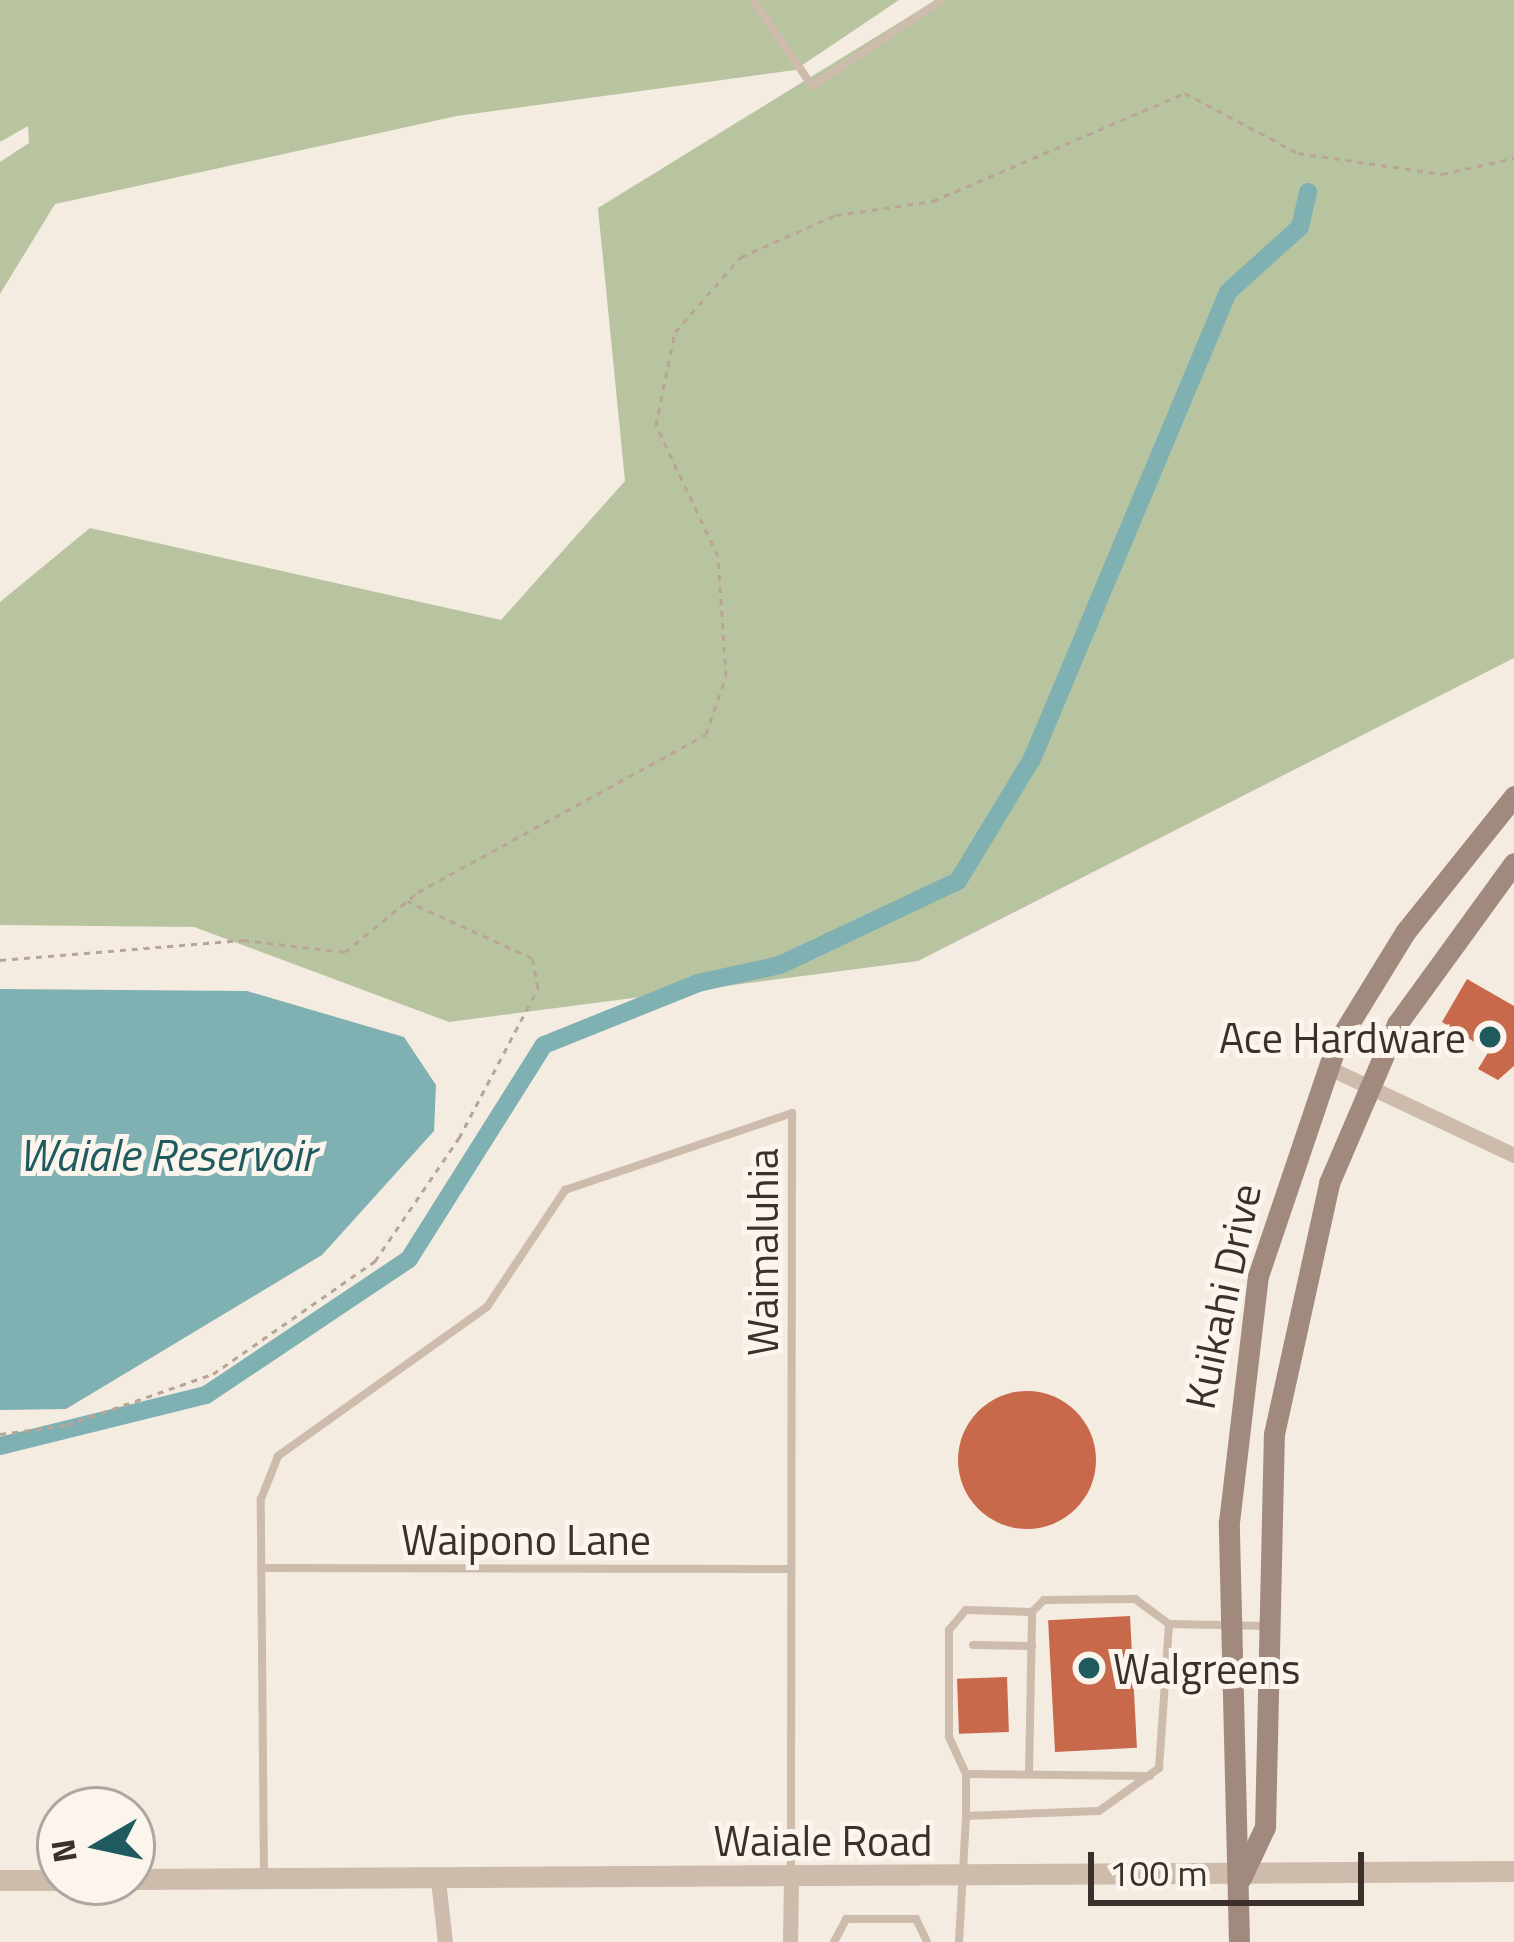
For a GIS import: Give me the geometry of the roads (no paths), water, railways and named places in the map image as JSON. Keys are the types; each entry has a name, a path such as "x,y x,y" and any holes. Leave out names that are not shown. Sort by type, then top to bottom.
{"main road":[{"name":"Kuikahi Drive","path":"1239,1942 1231,1625 1242,1345 1327,1067 1371,980 1514,796"},
{"name":"Kuikahi Drive","path":"1241,1879 1265,1827 1281,1383 1329,1183 1369,1083 1432,968 1514,863"}],"street":[{"path":"1327,1067 1514,1155"},
{"name":"Waiale Road","path":"156,1879 1241,1879 1514,1871"},
{"path":"790,1942 791,1878"},
{"path":"0,1880 36,1880"},
{"path":"438,1880 445,1942"}],"lane":[{"path":"753,0 812,86 943,0"},
{"name":"Waimaluhia","path":"264,1878 261,1499 278,1456 487,1307 565,1190 792,1113 791,1878"},
{"name":"Waipono Lane","path":"261,1568 790,1569"},
{"path":"959,1942 966,1774 949,1737 949,1630 966,1610 1033,1612 1056,1596 1121,1597 1169,1624 1269,1626"},
{"path":"1029,1774 1033,1612"},
{"path":"966,1816 1100,1811 1150,1776 1166,1749 1169,1624"},
{"path":"973,1645 1032,1646"},
{"path":"966,1774 1150,1776"},
{"path":"834,1942 846,1919 916,1918 927,1942"}],"water":[{"name":"Waiale Reservoir","path":"0,989 247,991 404,1037 436,1085 434,1131 322,1255 66,1409 0,1410"}],"waterway":[{"path":"0,1446 206,1395 409,1259 544,1045 698,983 780,965 958,881 1032,759 1228,292 1300,227 1308,192"}],"place":[{"name":"Ace Hardware","path":"1490,1037"},
{"name":"Walgreens","path":"1089,1668"}]}
